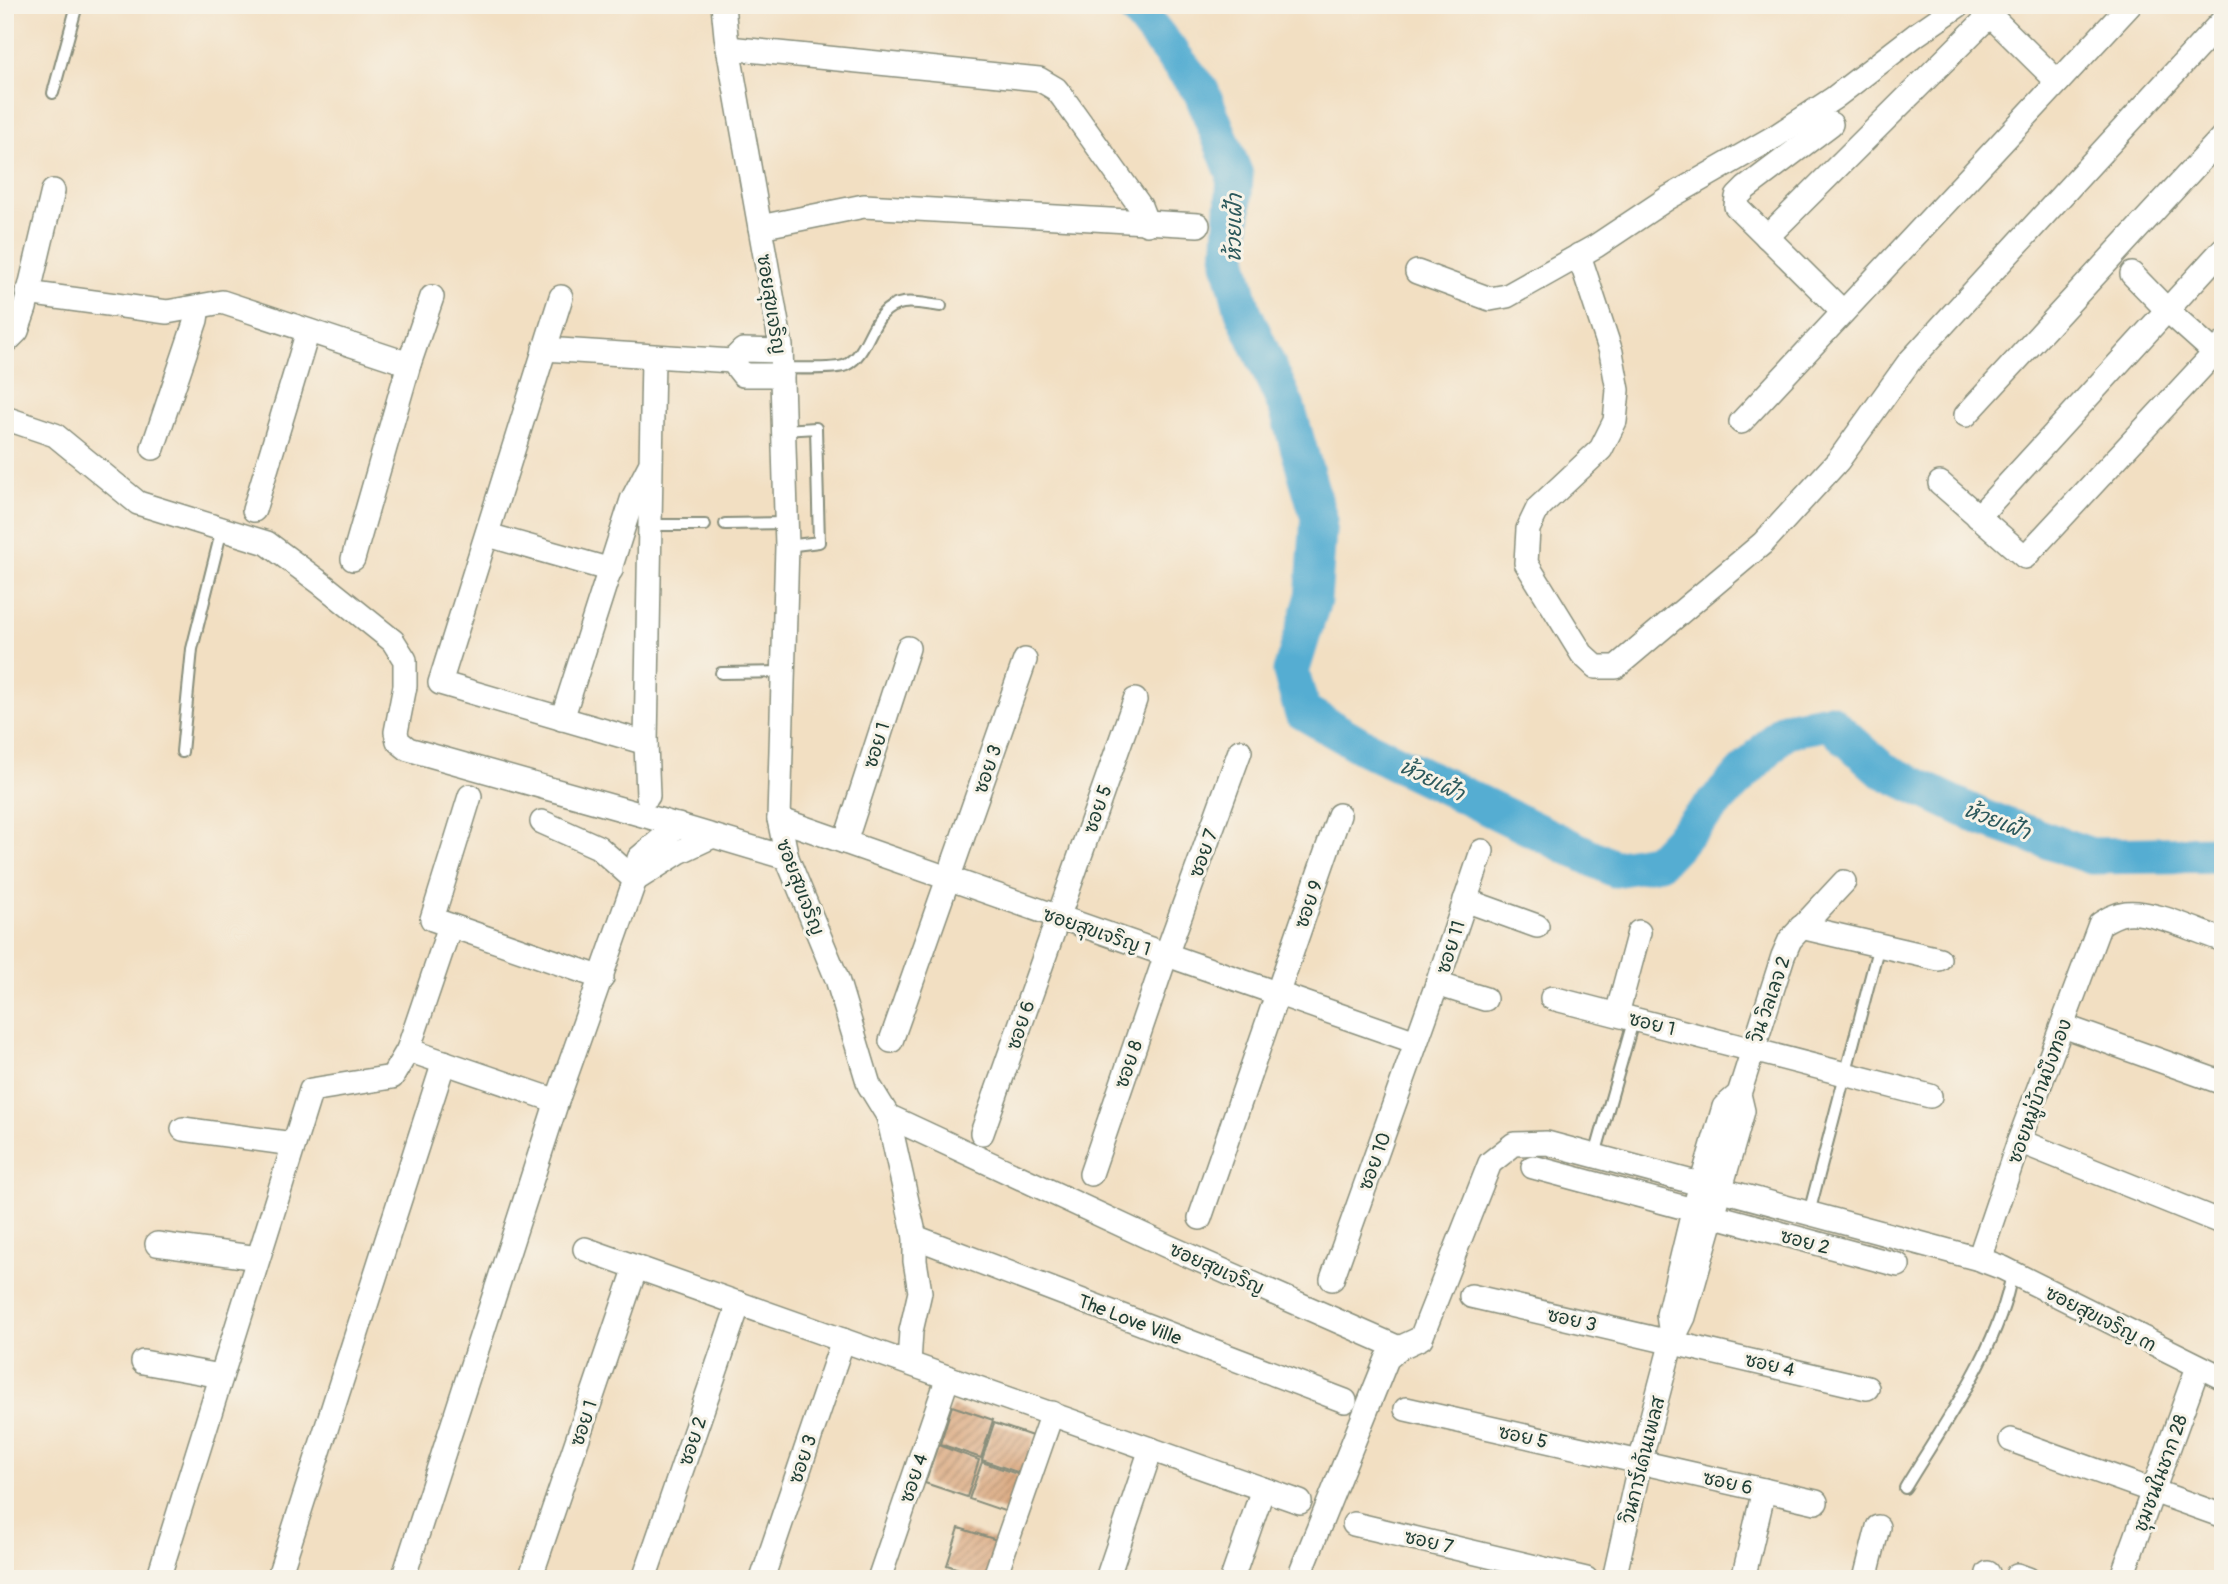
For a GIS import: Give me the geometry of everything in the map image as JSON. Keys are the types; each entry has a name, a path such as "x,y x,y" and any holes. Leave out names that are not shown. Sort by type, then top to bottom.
{"street":[{"name":"ซอยสุขเจริญ","path":"723,5 781,365 787,535 779,819 787,858 837,979 869,1085 888,1116 1167,1246 1398,1348"},
{"path":"1417,272 1495,299 1507,296 1776,136 1959,5"},
{"path":"1741,422 2130,5"},
{"path":"1767,237 1990,15 2058,82"},
{"path":"1578,255 1611,352 1618,390 1615,421 1601,449 1538,508 1528,529 1526,563 1582,654 1596,667 1616,667 1763,543 1838,461 1909,362 2223,20"},
{"path":"728,48 1039,79 1056,89 1063,98 1140,206 1147,224"},
{"path":"1831,124 1737,197 1736,206 1843,312"},
{"path":"1966,415 2223,136"},
{"path":"5,343 17,331 53,191"},
{"path":"760,227 864,206 1198,225"},
{"path":"1978,517 2223,249"},
{"path":"1940,483 2025,557 2219,348 2167,310 2132,274"},
{"path":"27,293 167,312 222,303 409,364"},
{"path":"353,559 409,364 432,297"},
{"path":"561,297 440,683 646,743"},
{"path":"153,448 198,307"},
{"path":"254,510 308,331"},
{"path":"544,349 732,362 743,350 781,365"},
{"path":"648,796 646,743 653,358"},
{"path":"5,418 55,435 138,503 267,543 393,641 405,660 405,686 396,732 398,741 408,749 787,858"},
{"path":"562,719 632,500 651,463"},
{"path":"488,535 611,570"},
{"name":"ซอย 1","path":"845,842 908,648"},
{"name":"ซอย 3","path":"949,878 1025,660"},
{"name":"ซอย 5","path":"1058,917 1135,700"},
{"name":"ซอย 7","path":"1166,955 1240,751"},
{"path":"470,796 432,919 601,978"},
{"name":"ซอย 9","path":"1276,993 1339,815"},
{"name":"ซอยสุขเจริญ 1","path":"779,819 1416,1042"},
{"path":"542,822 598,847 635,880"},
{"path":"403,1579 557,1101 635,880 639,858 678,825"},
{"path":"635,880 680,852 713,836"},
{"name":"ซอย 11","path":"1416,1042 1482,851"},
{"path":"891,1041 949,878"},
{"name":"วิน วิลเลจ 2","path":"1710,1186 1743,1111 1739,1094 1752,1048 1790,940 1844,882"},
{"path":"1465,900 1537,926"},
{"name":"ซอยหมู่บ้านบึงทอง","path":"1979,1259 2019,1141 2100,924 2123,913 2134,913 2155,917 2223,940"},
{"name":"ซอย 6","path":"982,1133 1058,917"},
{"path":"158,1579 311,1090 392,1077 408,1050 450,926"},
{"path":"1801,927 1939,959"},
{"path":"1625,1016 1639,932"},
{"name":"ซอย 8","path":"1091,1174 1166,955"},
{"path":"1437,984 1485,999"},
{"path":"1200,1218 1276,993"},
{"name":"ซอย 1","path":"1552,998 1752,1048"},
{"path":"2063,1026 2223,1083"},
{"name":"ซอย 10","path":"1332,1279 1416,1042"},
{"path":"1752,1048 1930,1096"},
{"path":"408,1050 557,1101"},
{"path":"278,1579 444,1062"},
{"path":"888,1116 915,1237 915,1261 920,1292 911,1331 909,1363"},
{"path":"183,1129 293,1144"},
{"path":"2019,1141 2223,1223"},
{"name":"ซอยสุขเจริญ ๓","path":"1398,1348 1421,1338 1490,1163 1514,1144 1548,1143 1979,1259 2223,1378"},
{"path":"1533,1167 1702,1214"},
{"name":"วินการ์เด้นเพลส","path":"1614,1579 1640,1462 1672,1342 1684,1317 1702,1214 1710,1186"},
{"name":"ซอย 2","path":"1702,1214 1898,1265"},
{"name":"The Love Ville","path":"915,1237 1345,1401"},
{"path":"157,1244 258,1258"},
{"path":"585,1249 1300,1502"},
{"name":"ซอย 1","path":"530,1579 636,1267"},
{"name":"ซอย 3","path":"1471,1296 1672,1342"},
{"name":"ซอย 2","path":"644,1579 739,1303"},
{"name":"ซอย 3","path":"762,1579 843,1340"},
{"name":"ซอย 4","path":"1672,1342 1867,1388"},
{"path":"1300,1579 1387,1359 1398,1348"},
{"path":"143,1362 221,1376"},
{"name":"ชุมชนในชาก 28","path":"2122,1579 2198,1367"},
{"name":"ซอย 4","path":"879,1579 948,1377"},
{"name":"ซอย 5","path":"1406,1409 1640,1462"},
{"path":"994,1579 1052,1413"},
{"path":"2011,1440 2223,1516"},
{"path":"1107,1579 1151,1449"},
{"name":"ซอย 6","path":"1640,1462 1816,1502"},
{"path":"1232,1579 1263,1489"},
{"path":"1743,1579 1764,1490"},
{"name":"ซอย 7","path":"1354,1524 1586,1579"},
{"path":"1865,1579 1878,1527"}],"lane":[{"path":"53,93 77,5"},
{"path":"781,365 846,365 863,350 871,330 883,312 902,303 941,306"},
{"path":"725,524 819,542 816,428 784,430"},
{"path":"651,525 705,526"},
{"path":"182,752 192,649 222,529"},
{"path":"721,673 784,671"},
{"path":"1809,1213 1879,945"},
{"path":"1595,1155 1625,1016"},
{"path":"1905,1488 1986,1351 2010,1288 2012,1273"}],"building":[{"path":"952,1406 993,1420 981,1458 940,1444"},
{"path":"994,1423 1035,1437 1023,1474 982,1460"},
{"path":"938,1445 979,1460 967,1497 925,1483"},
{"path":"982,1462 1023,1476 1010,1513 969,1499"},
{"path":"959,1528 1000,1541 988,1579 947,1565"}],"waterway":[{"name":"ห้วยเฝ้า","path":"1133,5 1201,91 1235,175 1230,262 1243,311 1287,408 1319,518 1313,600 1291,672 1302,711 1362,746 1615,869 1659,861 1785,730 1829,722 1881,769 1981,817 2091,856 2223,854"}]}
